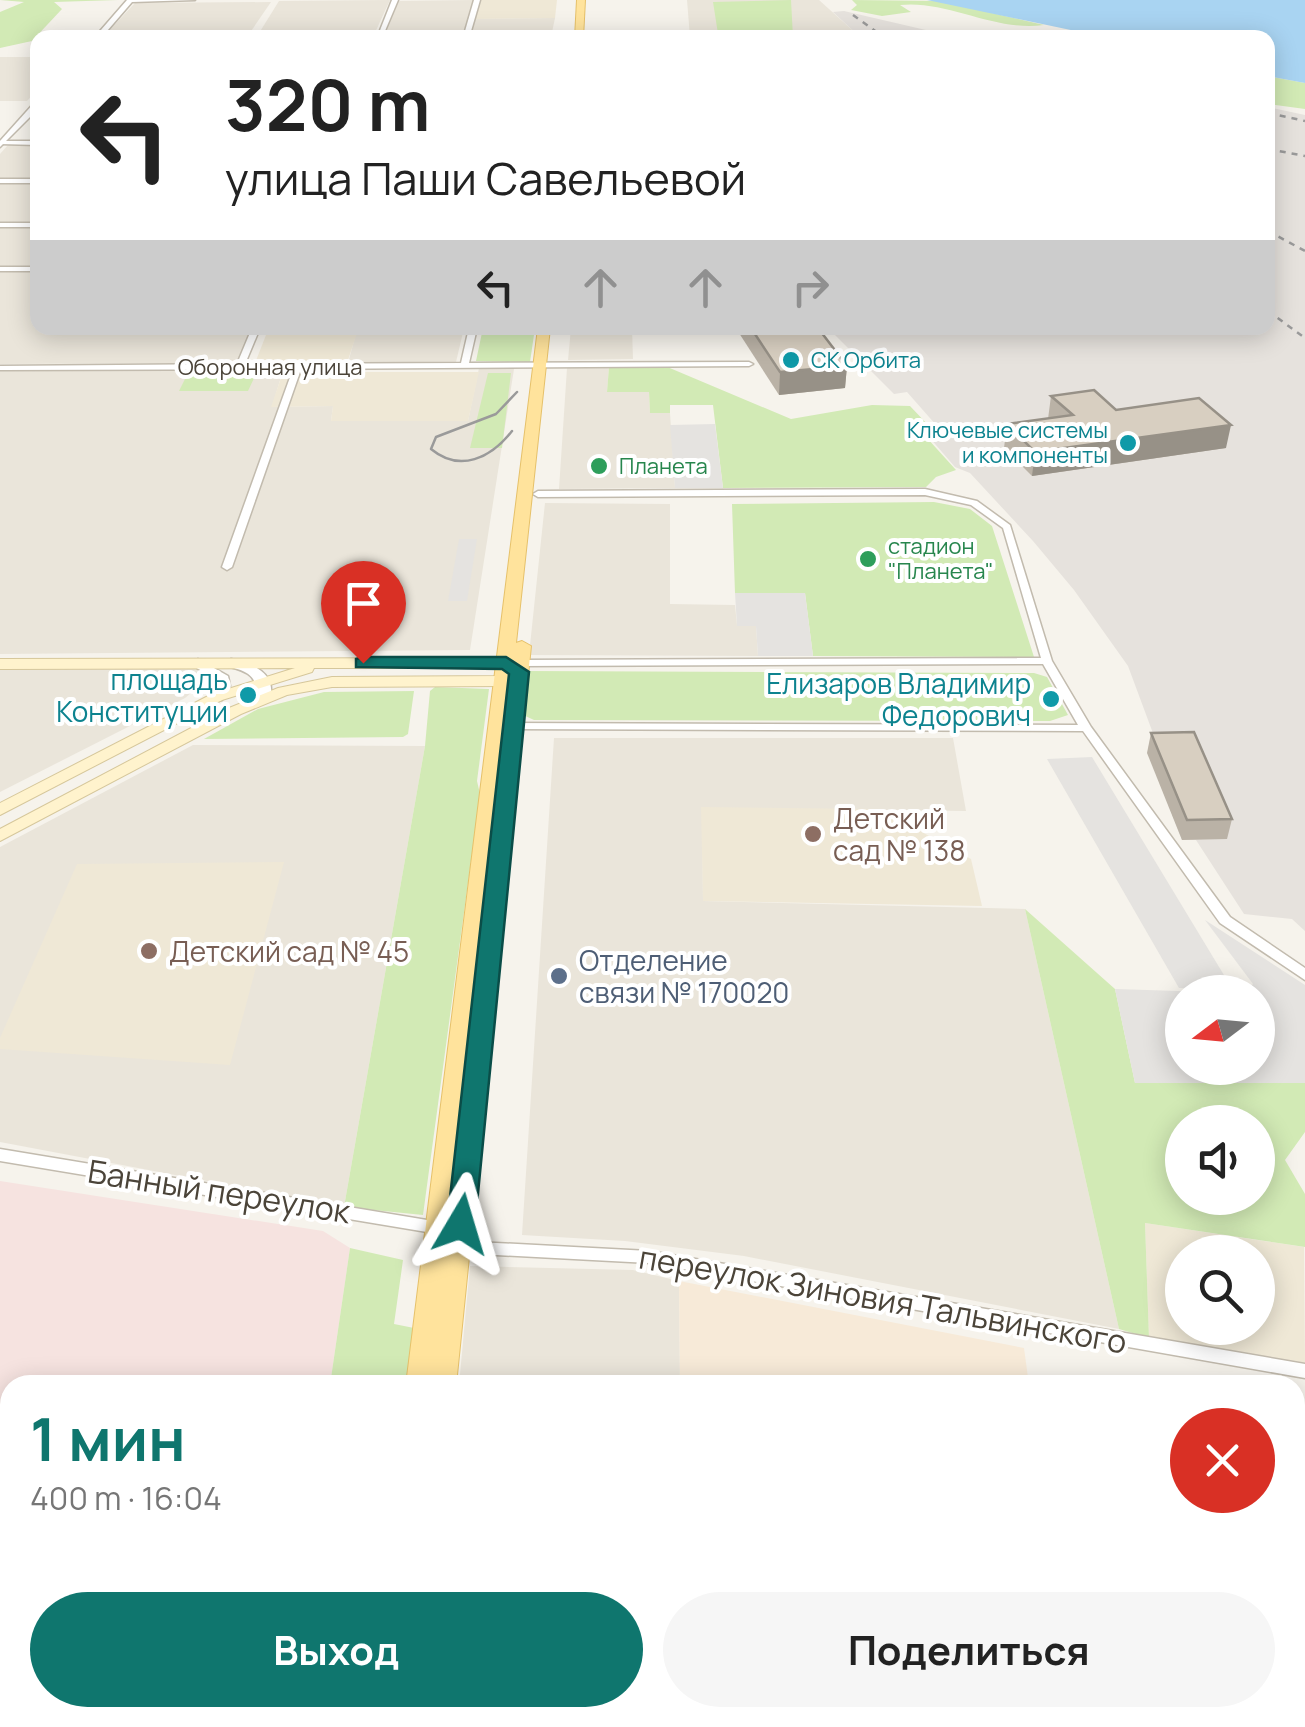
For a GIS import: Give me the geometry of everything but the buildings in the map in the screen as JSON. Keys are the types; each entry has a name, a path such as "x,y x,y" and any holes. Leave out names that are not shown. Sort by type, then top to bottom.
{"main road":[{"path":"582,30 584,0"},
{"path":"443,1375 540,419 544,335"},
{"path":"545,366 552,335"},
{"path":"0,664 337,663 513,670"},
{"path":"0,836 264,689 337,663"},
{"path":"0,810 217,697 328,682 513,670"},
{"path":"421,1375 507,726"},
{"path":"439,1228 458,1247"}],"street":[{"path":"104,30 130,0 192,0"},
{"path":"382,30 395,0"},
{"path":"468,30 477,0"},
{"path":"1,144 30,113"},
{"path":"1,144 30,143"},
{"path":"0,181 30,181"},
{"path":"0,225 30,225"},
{"path":"0,270 30,269"},
{"path":"240,367 253,335"},
{"path":"464,366 471,335"},
{"name":"Оборонная улица","path":"0,368 749,364"},
{"path":"228,567 298,367"},
{"path":"532,494 925,492 956,496 988,510 1010,532 1047,661 1086,728 1225,920 1305,975"},
{"path":"513,670 1047,661"},
{"path":"198,663 221,676 223,686 217,697"},
{"path":"230,663 252,670 264,689"},
{"path":"507,726 1086,728"},
{"name":"Банный переулок","path":"0,1155 439,1228"},
{"name":"переулок Зиновия Тальвинского","path":"458,1247 649,1257 1305,1372"}],"shaded area":[{"path":"390,0 376,30 261,30 279,1"},
{"path":"474,0 464,30 386,30 397,1"},
{"path":"481,0 557,0 555,18 475,19"},
{"path":"687,0 819,0 852,30 689,30"},
{"path":"271,2 252,30 110,30 135,3"},
{"path":"844,11 926,30 852,30 833,12"},
{"path":"555,18 552,30 473,30 475,19"},
{"path":"0,57 30,57 30,98 0,101"},
{"path":"1275,109 1305,115 1305,931 1292,919 1244,914 1196,840 1182,840 1155,771 1154,736 1128,666 1033,541 970,473 955,467 929,437 944,434 907,392 894,394 835,335 1275,335"},
{"path":"30,144 30,178 0,178 0,154 8,145"},
{"path":"0,183 30,183 30,222 0,222"},
{"path":"0,227 30,227 30,267 0,267"},
{"path":"0,272 30,272 30,335 249,335 237,363 0,364"},
{"path":"266,335 356,335 347,363 255,363"},
{"path":"356,335 462,335 456,362 348,363"},
{"path":"570,335 632,335 633,359 568,360"},
{"path":"609,367 607,392 649,392 650,413 670,413 675,488 559,489 567,368"},
{"path":"479,368 514,369 470,650 0,654 0,371 283,370 272,407 333,406 331,421 468,421"},
{"path":"283,372 479,372 468,421 331,421 333,406 271,407"},
{"path":"715,424 723,488 675,488 670,425"},
{"path":"545,503 670,504 670,604 735,605 737,625 756,626 758,656 529,655"},
{"path":"459,539 477,539 467,601 448,601"},
{"path":"735,593 805,593 813,656 758,656 756,626 737,626"},
{"path":"0,669 204,671 198,687 185,698 0,792"},
{"path":"554,738 953,738 966,811 702,808 703,901 1025,909 1119,1329 744,1256 625,1241 522,1235"},
{"path":"193,745 425,746 344,1207 0,1142 0,847"},
{"path":"1092,757 1224,975 1172,975 1047,759"},
{"name":"Детский сад № 138","path":"701,807 880,809 971,859 982,906 703,901"},
{"name":"Детский сад № 45","path":"284,862 230,1065 0,1049 0,1038 77,864"},
{"path":"1205,920 1305,985 1305,1083 1275,1083 1275,975 1246,975"},
{"path":"1115,989 1165,991 1165,1083 1135,1083"},
{"path":"0,1181 323,1231 350,1248 331,1375 0,1375"},
{"path":"1145,1223 1224,1235 1165,1235 1165,1341 1149,1338"},
{"path":"1275,1243 1304,1247 1305,1363 1193,1345 1275,1345"},
{"path":"470,1266 633,1270 679,1281 680,1375 460,1375"},
{"path":"679,1281 1024,1348 1028,1375 680,1375"}],"green space":[{"path":"0,0 118,0 54,2 62,9 42,30 30,30 30,41 0,48 0,12 24,2"},
{"path":"791,0 793,30 717,30 713,2"},
{"path":"852,0 940,1 1044,25 1008,24 918,5 900,5 911,12 882,16 851,10 857,5"},
{"path":"1275,77 1305,83 1305,109 1275,105"},
{"path":"482,335 534,335 530,362 476,361"},
{"path":"665,366 791,419 872,405 910,406 930,427 927,438 956,470 936,477 926,487 723,488 713,405 670,405 670,413 650,413 649,392 607,392 609,367"},
{"path":"488,373 511,373 502,448 470,448"},
{"path":"187,375 255,376 248,391 179,391"},
{"name":"стадион \"Планета\"","path":"934,502 970,509 992,526 1034,657 813,656 805,593 735,593 732,504"},
{"path":"527,671 1034,673 1047,677 1068,715 1050,721 534,720 521,714"},
{"path":"435,687 489,689 477,781 480,794 423,1215 344,1207 425,746 430,691"},
{"path":"414,691 408,734 403,737 204,739 258,709 324,692"},
{"path":"1025,909 1115,989 1135,1083 1305,1083 1305,1132 1285,1160 1305,1194 1305,1247 1275,1242 1275,1235 1225,1235 1145,1223 1149,1338 1119,1329"},
{"path":"350,1248 403,1260 394,1324 414,1328 408,1375 331,1375"}],"water":[{"path":"927,0 1305,0 1305,83 1275,77 1275,30 1071,30"}],"tram line":[{"path":"512,431 495,449 474,459 453,460 431,449 436,437 496,414 517,392"}],"railway":[{"path":"853,15 874,30"},
{"path":"1275,115 1305,121"},
{"path":"1275,150 1305,156"},
{"path":"1275,235 1305,251"},
{"path":"1275,316 1305,338"}],"place":[{"name":"СК Орбита","path":"791,360"},
{"name":"Ключевые системы и компоненты","path":"1128,443"},
{"name":"Планета","path":"599,466"},
{"name":"стадион \"Планета\"","path":"868,559"},
{"name":"площадь Конституции","path":"248,695"},
{"name":"Елизаров Владимир Федорович","path":"1051,699"},
{"name":"Детский сад № 138","path":"813,834"},
{"name":"Детский сад № 45","path":"149,951"},
{"name":"Отделение связи № 170020","path":"559,976"}],"route":[{"path":"363,663 506,663 520,672 461,1224"}]}
